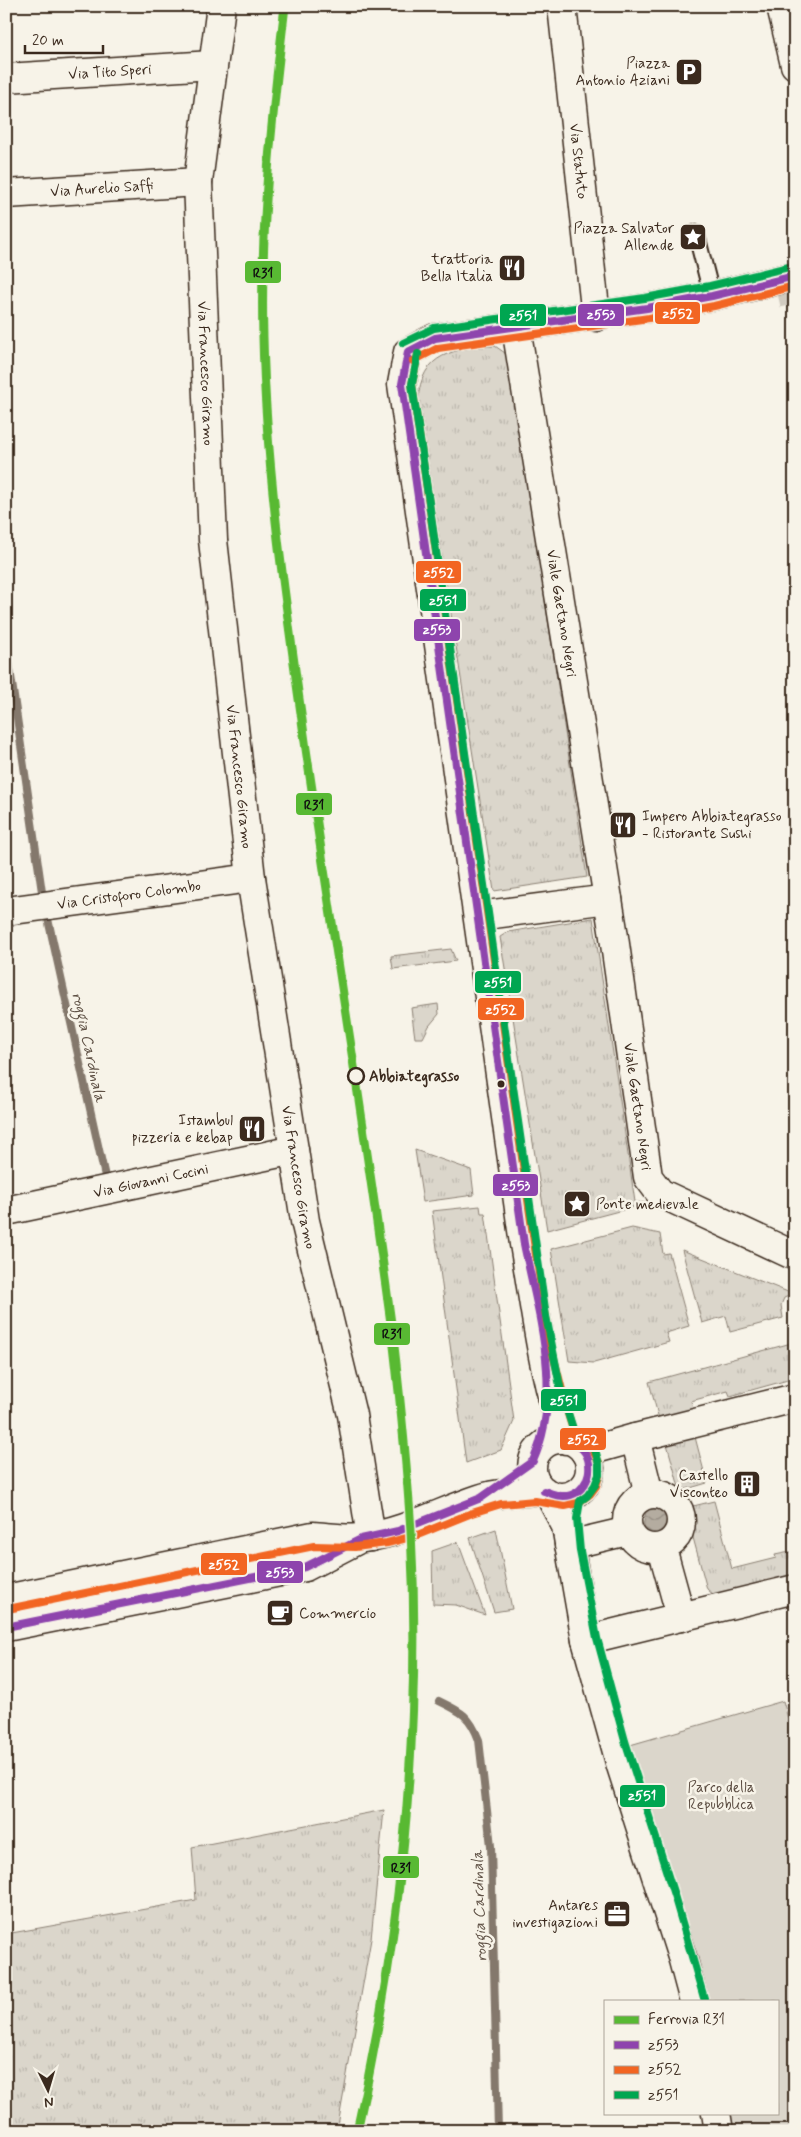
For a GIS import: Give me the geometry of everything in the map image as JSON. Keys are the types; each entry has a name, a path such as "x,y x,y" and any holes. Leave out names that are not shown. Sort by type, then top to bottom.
{"street":[{"name":"Via Francesco Giramo","path":"221,6 198,182 213,540 251,878 305,1221 352,1415 366,1538"},
{"name":"Via Statuto","path":"562,6 596,316"},
{"path":"781,6 795,65"},
{"name":"Via Tito Speri","path":"6,78 212,66"},
{"name":"Via Aurelio Saffi","path":"6,194 198,182"},
{"path":"6,1627 305,1567 366,1538 398,1531 481,1498 515,1492 555,1493 584,1486 589,1476 589,1461 576,1446 557,1413 524,1244 402,384 408,352 435,338 596,316 712,296 795,276"},
{"name":"Viale Gaetano Negri","path":"516,327 608,899 648,1176 660,1193 795,1256"},
{"name":"Via Cristoforo Colombo","path":"6,911 251,878"},
{"path":"478,916 608,899"},
{"name":"Via Giovanni Cocini","path":"6,1211 294,1150"},
{"path":"548,1373 545,1426 536,1455 534,1478 555,1493 568,1536 586,1640 621,1766 683,1960 694,2000"},
{"path":"481,1498 554,1440 576,1446 635,1438 795,1398"},
{"path":"635,1438 649,1494"},
{"path":"649,1494 666,1496 676,1505 682,1517 681,1529 674,1540 662,1548 649,1548 638,1544 628,1531 627,1516 632,1504 649,1494"},
{"path":"568,1536 628,1531"},
{"path":"6,1599 314,1536 366,1538"},
{"path":"662,1548 681,1617"},
{"path":"586,1640 795,1589"},
{"path":"716,2114 719,2131"}],"lane":[{"path":"696,233 712,296"}],"green space":[{"path":"495,346 505,353 510,369 587,877 494,891 418,401 420,385 426,372 442,356 466,349"},
{"path":"593,918 635,1202 649,1203 547,1230 500,937 508,932"},
{"path":"451,949 456,961 393,969 391,956"},
{"path":"438,1004 439,1014 429,1026 423,1038 415,1038 411,1008"},
{"path":"415,1150 471,1170 474,1195 423,1202"},
{"path":"480,1206 481,1213 485,1213 514,1421 501,1450 466,1463 432,1211"},
{"path":"632,1228 660,1234 663,1254 669,1253 689,1326 666,1333 669,1342 594,1363 569,1361 551,1249"},
{"path":"682,1250 793,1294 784,1298 781,1305 783,1318 730,1332 726,1316 702,1323"},
{"path":"795,1342 795,1378 730,1396 728,1391 691,1401 696,1420 662,1430 649,1382"},
{"path":"695,1437 707,1483 680,1491 667,1444"},
{"path":"714,1501 732,1569 776,1558 775,1555 795,1551 795,1583 717,1598 707,1589 685,1508"},
{"path":"496,1529 512,1609 494,1612 470,1538"},
{"path":"458,1542 485,1615 456,1605 433,1604 432,1551"},
{"name":"Parco della Repubblica","path":"783,1701 795,1743 795,2131 730,2131 728,2114 778,2114 778,2000 704,2000 630,1745"},
{"path":"384,1810 371,1939 337,2131 6,2131 6,1934 196,1900 192,1847"}],"water":[{"path":"654,1506 667,1513 670,1526 669,1536 654,1541 645,1531 644,1524 646,1511"}],"waterway":[{"name":"roggia Cardinala","path":"6,630 42,892"},
{"name":"roggia Cardinala","path":"48,919 106,1181"},
{"name":"roggia Cardinala","path":"439,1701 454,1708 464,1716 472,1725 479,1740 491,1846 498,2131"}],"tunnel":[{"path":"788,277 795,307"}],"rail line":[{"name":"R31","path":"285,6 272,130 263,254 263,337 268,440 278,543 292,646 394,1346 404,1438 414,1607 410,1758 405,1833 386,1983 357,2131"}],"transit line":[{"name":"z551","path":"403,343 434,328 645,298 710,286 793,266"},
{"name":"z553","path":"408,352 435,338 647,308 712,296 795,276"},
{"name":"z552","path":"413,361 438,348 649,318 714,306 795,286"},
{"name":"z553","path":"408,352 402,384 524,1244 545,1353 547,1408 542,1435 533,1461"},
{"name":"z552","path":"8,1609 314,1546 355,1547 387,1543 415,1536 472,1513 501,1504 535,1501 565,1506 578,1503 590,1494 596,1486 599,1476 599,1462 589,1443 574,1433 568,1414 550,1342 534,1242 412,384 418,354"},
{"name":"z551","path":"418,354 412,384 546,1316 561,1391 574,1432 590,1444 596,1453 599,1464 599,1475 595,1485 587,1496 580,1501 577,1519 580,1551 597,1638 625,1741 674,1895 704,1998"},
{"name":"z553","path":"544,1491 567,1496 577,1492 586,1481 589,1474 588,1459 578,1446 566,1440"},
{"name":"z553","path":"6,1627 305,1567 361,1539 398,1531 481,1498 533,1461"}],"place":[{"name":"Piazza Antonio Aziani","path":"689,72"},
{"name":"Piazza Salvator Allende","path":"693,237"},
{"name":"trattoria Bella Italia","path":"512,268"},
{"name":"Impero Abbiategrasso - Ristorante Sushi","path":"623,825"},
{"name":"Abbiategrasso","path":"356,1076"},
{"name":"Istambul pizzeria e kebap","path":"252,1129"},
{"name":"Ponte medievale","path":"577,1204"},
{"name":"Castello Visconteo","path":"747,1484"},
{"name":"Commercio","path":"280,1613"},
{"name":"Antares investigazioni","path":"617,1914"}]}
